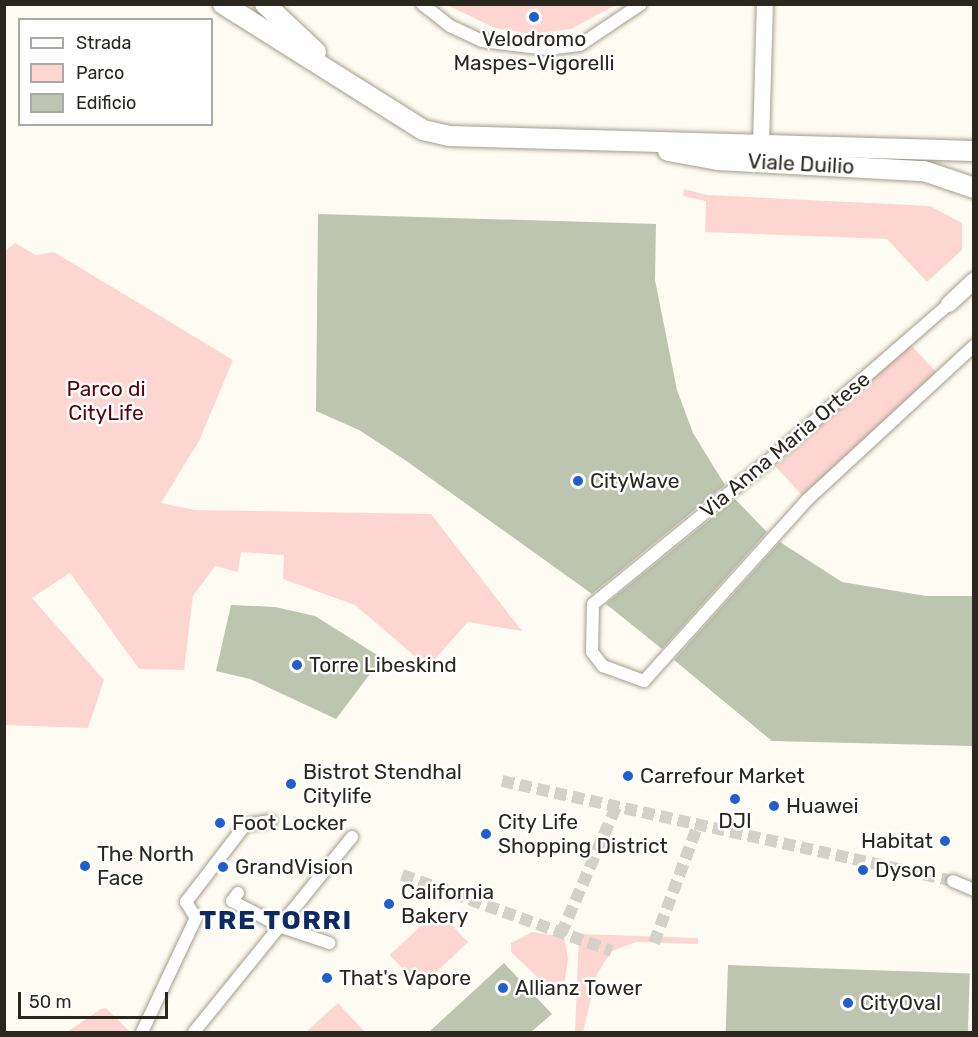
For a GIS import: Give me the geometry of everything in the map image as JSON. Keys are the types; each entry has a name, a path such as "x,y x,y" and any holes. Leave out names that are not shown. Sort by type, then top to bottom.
{"street":[{"name":"Viale Duilio","path":"224,4 256,29 338,73 423,130 449,136 974,151"},
{"name":"Viale Duilio","path":"265,4 338,73"},
{"path":"422,4 450,26 482,41 547,49 580,45 641,4"},
{"path":"761,144 765,4"},
{"name":"Viale Duilio","path":"626,142 718,160 924,171 974,188"},
{"name":"Via Anna Maria Ortese","path":"974,281 779,452 593,603 592,652 603,666 644,681 808,499 974,346"},
{"path":"142,1032 196,918 186,902 245,825 271,821"},
{"path":"194,1032 282,927 352,837"},
{"path":"953,881 974,890"},
{"path":"238,893 232,901 282,927 329,943"}],"green space":[{"name":"Velodromo Maspes-Vigorelli","path":"447,5 616,5 571,29 532,34 495,28"},
{"path":"684,189 707,195 930,206 962,223 962,250 927,282 887,239 705,232 706,201 683,196"},
{"name":"Parco di CityLife","path":"15,243 36,255 54,252 233,360 199,441 161,503 195,510 431,514 522,631 468,622 435,659 417,658 355,605 283,579 284,555 241,552 238,572 215,566 193,596 184,670 139,669 70,573 32,598 104,680 88,728 5,725 4,252"},
{"path":"909,343 936,372 803,496 776,467"},
{"path":"438,910 468,942 420,987 390,955"},
{"path":"532,932 564,937 568,958 563,993 558,997 511,952 511,943"},
{"path":"579,934 698,938 698,944 636,942 612,951 597,974 583,1032 575,1032"},
{"path":"338,1003 365,1032 306,1032"},
{"path":"106,1008 130,1032 67,1032 101,1009"}],"building":[{"name":"CityWave","path":"318,214 656,224 655,280 677,390 693,433 725,485 592,594 405,460 359,430 316,411"},
{"path":"735,499 767,532 662,649 606,604"},
{"path":"780,542 842,582 926,596 974,596 974,746 772,741 674,660"},
{"name":"Torre Libeskind","path":"231,605 275,607 315,616 382,658 336,719 250,679 216,671"},
{"name":"Allianz Tower","path":"504,963 552,1014 531,1032 429,1032"},
{"name":"CityOval","path":"728,965 970,973 968,1032 726,1032"}],"tunnel":[{"path":"502,781 953,881"},
{"path":"561,934 616,807"},
{"path":"654,943 698,825"},
{"path":"402,875 612,951"}],"place":[{"name":"Velodromo Maspes-Vigorelli","path":"534,17"},
{"name":"CityWave","path":"578,481"},
{"name":"Torre Libeskind","path":"297,665"},
{"name":"Carrefour Market","path":"628,776"},
{"name":"Bistrot Stendhal Citylife","path":"291,784"},
{"name":"DJI","path":"735,799"},
{"name":"Huawei","path":"774,806"},
{"name":"Foot Locker","path":"220,823"},
{"name":"City Life Shopping District","path":"486,834"},
{"name":"Habitat","path":"945,841"},
{"name":"The North Face","path":"85,866"},
{"name":"GrandVision","path":"223,867"},
{"name":"Dyson","path":"863,870"},
{"name":"California Bakery","path":"389,904"},
{"name":"That's Vapore","path":"327,978"},
{"name":"Allianz Tower","path":"503,988"},
{"name":"CityOval","path":"848,1003"}],"district":[{"name":"TRE TORRI","path":"276,921"}]}
